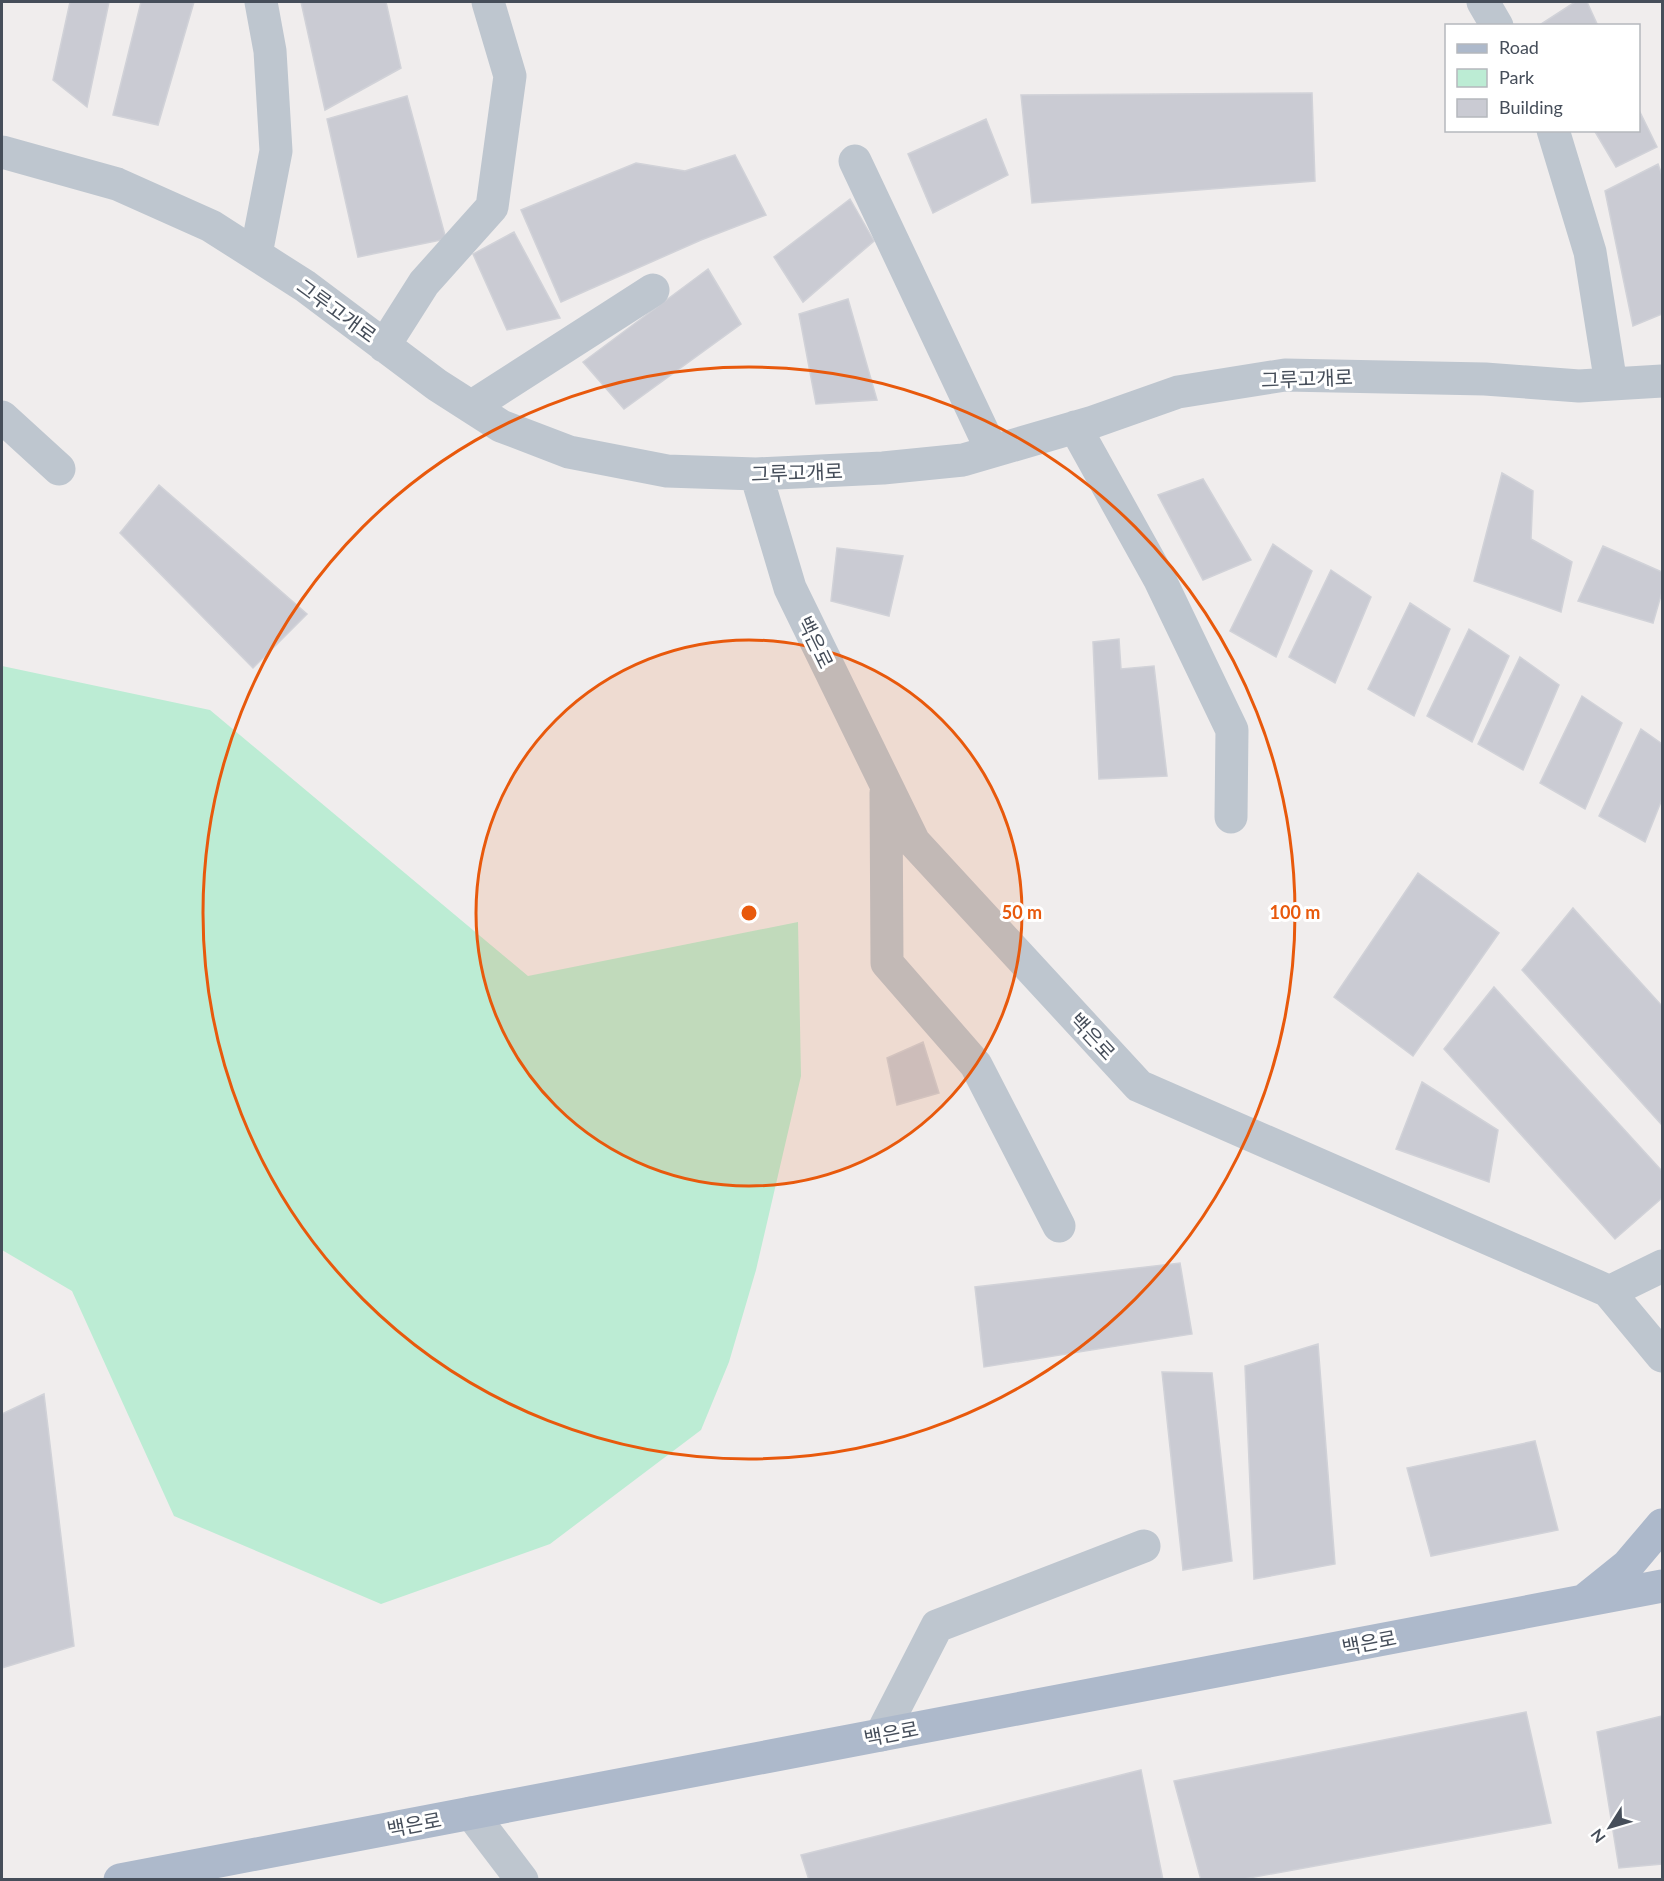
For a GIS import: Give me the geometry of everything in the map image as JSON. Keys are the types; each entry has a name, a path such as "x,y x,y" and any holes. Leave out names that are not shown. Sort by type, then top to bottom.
{"main road":[{"path":"1583,1602 1628,1565 1662,1525"},
{"name":"백은로","path":"120,1880 197,1871 471,1813 1662,1587"}],"street":[{"path":"256,254 276,151 270,51 261,2"},
{"path":"384,346 424,283 492,207 510,76 488,2"},
{"path":"1483,2 1496,24"},
{"path":"1554,132 1590,252 1611,384"},
{"name":"그루고개로","path":"2,152 117,184 211,226 305,286 384,346 501,426 569,452 667,471 756,474 895,467 963,460 1075,427 1178,392 1285,375 1485,379 1579,386 1662,381"},
{"path":"855,161 992,451"},
{"path":"471,407 653,290"},
{"path":"2,417 59,469"},
{"path":"1075,427 1160,580 1232,729 1231,817"},
{"name":"백은로","path":"756,474 790,588 914,842 1139,1086 1609,1292 1662,1356"},
{"path":"886,785 887,963 976,1065 1059,1226"},
{"path":"1609,1292 1662,1266"},
{"path":"881,1735 937,1626 1144,1546"},
{"path":"471,1813 518,1877"}],"green space":[{"path":"2,666 210,710 528,976 798,922 801,1076 756,1270 729,1362 701,1430 550,1544 381,1604 174,1516 72,1291 2,1250"}],"building":[{"path":"70,2 109,2 87,107 53,80"},
{"path":"141,2 194,2 158,125 113,115"},
{"path":"301,2 386,2 401,68 325,110"},
{"path":"1575,2 1587,2 1597,24 1541,24"},
{"path":"1312,93 1315,181 1032,203 1021,95"},
{"path":"407,96 446,239 358,257 327,119"},
{"path":"1640,112 1657,147 1616,167 1595,132 1640,132"},
{"path":"986,119 1008,175 933,213 908,154"},
{"path":"735,155 766,215 701,240 561,302 521,210 636,163 685,171"},
{"path":"1658,164 1662,175 1662,314 1633,326 1605,191"},
{"path":"850,199 874,241 803,302 774,257"},
{"path":"514,232 560,318 507,330 473,254"},
{"path":"708,269 741,324 624,409 583,362"},
{"path":"848,299 877,400 816,404 799,314"},
{"path":"1502,473 1533,491 1531,539 1572,562 1561,612 1474,581"},
{"path":"1203,479 1251,560 1203,580 1158,495"},
{"path":"159,485 307,614 253,668 120,533"},
{"path":"1273,544 1312,571 1276,657 1230,631"},
{"path":"1603,546 1662,572 1662,592 1653,623 1578,601"},
{"path":"837,548 903,556 889,616 831,601"},
{"path":"1331,570 1371,597 1335,683 1289,657"},
{"path":"1410,603 1450,629 1414,716 1368,689"},
{"path":"1469,629 1509,656 1472,742 1427,716"},
{"path":"1119,639 1121,669 1154,666 1167,776 1099,779 1093,642"},
{"path":"1520,657 1559,685 1523,770 1478,744"},
{"path":"1582,696 1622,723 1585,809 1540,783"},
{"path":"1641,729 1662,744 1662,799 1645,842 1599,816"},
{"path":"1418,873 1499,933 1413,1056 1334,997"},
{"path":"1573,908 1662,1006 1662,1125 1522,970"},
{"path":"1494,987 1662,1171 1662,1198 1615,1239 1444,1049"},
{"path":"923,1042 939,1093 897,1105 887,1058"},
{"path":"1422,1082 1498,1130 1489,1182 1396,1149"},
{"path":"1180,1263 1192,1334 984,1367 975,1287"},
{"path":"1318,1344 1335,1564 1254,1579 1245,1366"},
{"path":"1162,1372 1212,1373 1232,1561 1183,1570"},
{"path":"44,1394 74,1646 2,1668 2,1414"},
{"path":"1535,1441 1558,1530 1431,1556 1407,1468"},
{"path":"1526,1712 1551,1823 1238,1880 1201,1880 1174,1781"},
{"path":"1662,1716 1662,1864 1619,1868 1597,1732"},
{"path":"1141,1770 1163,1880 809,1880 801,1855"}]}
